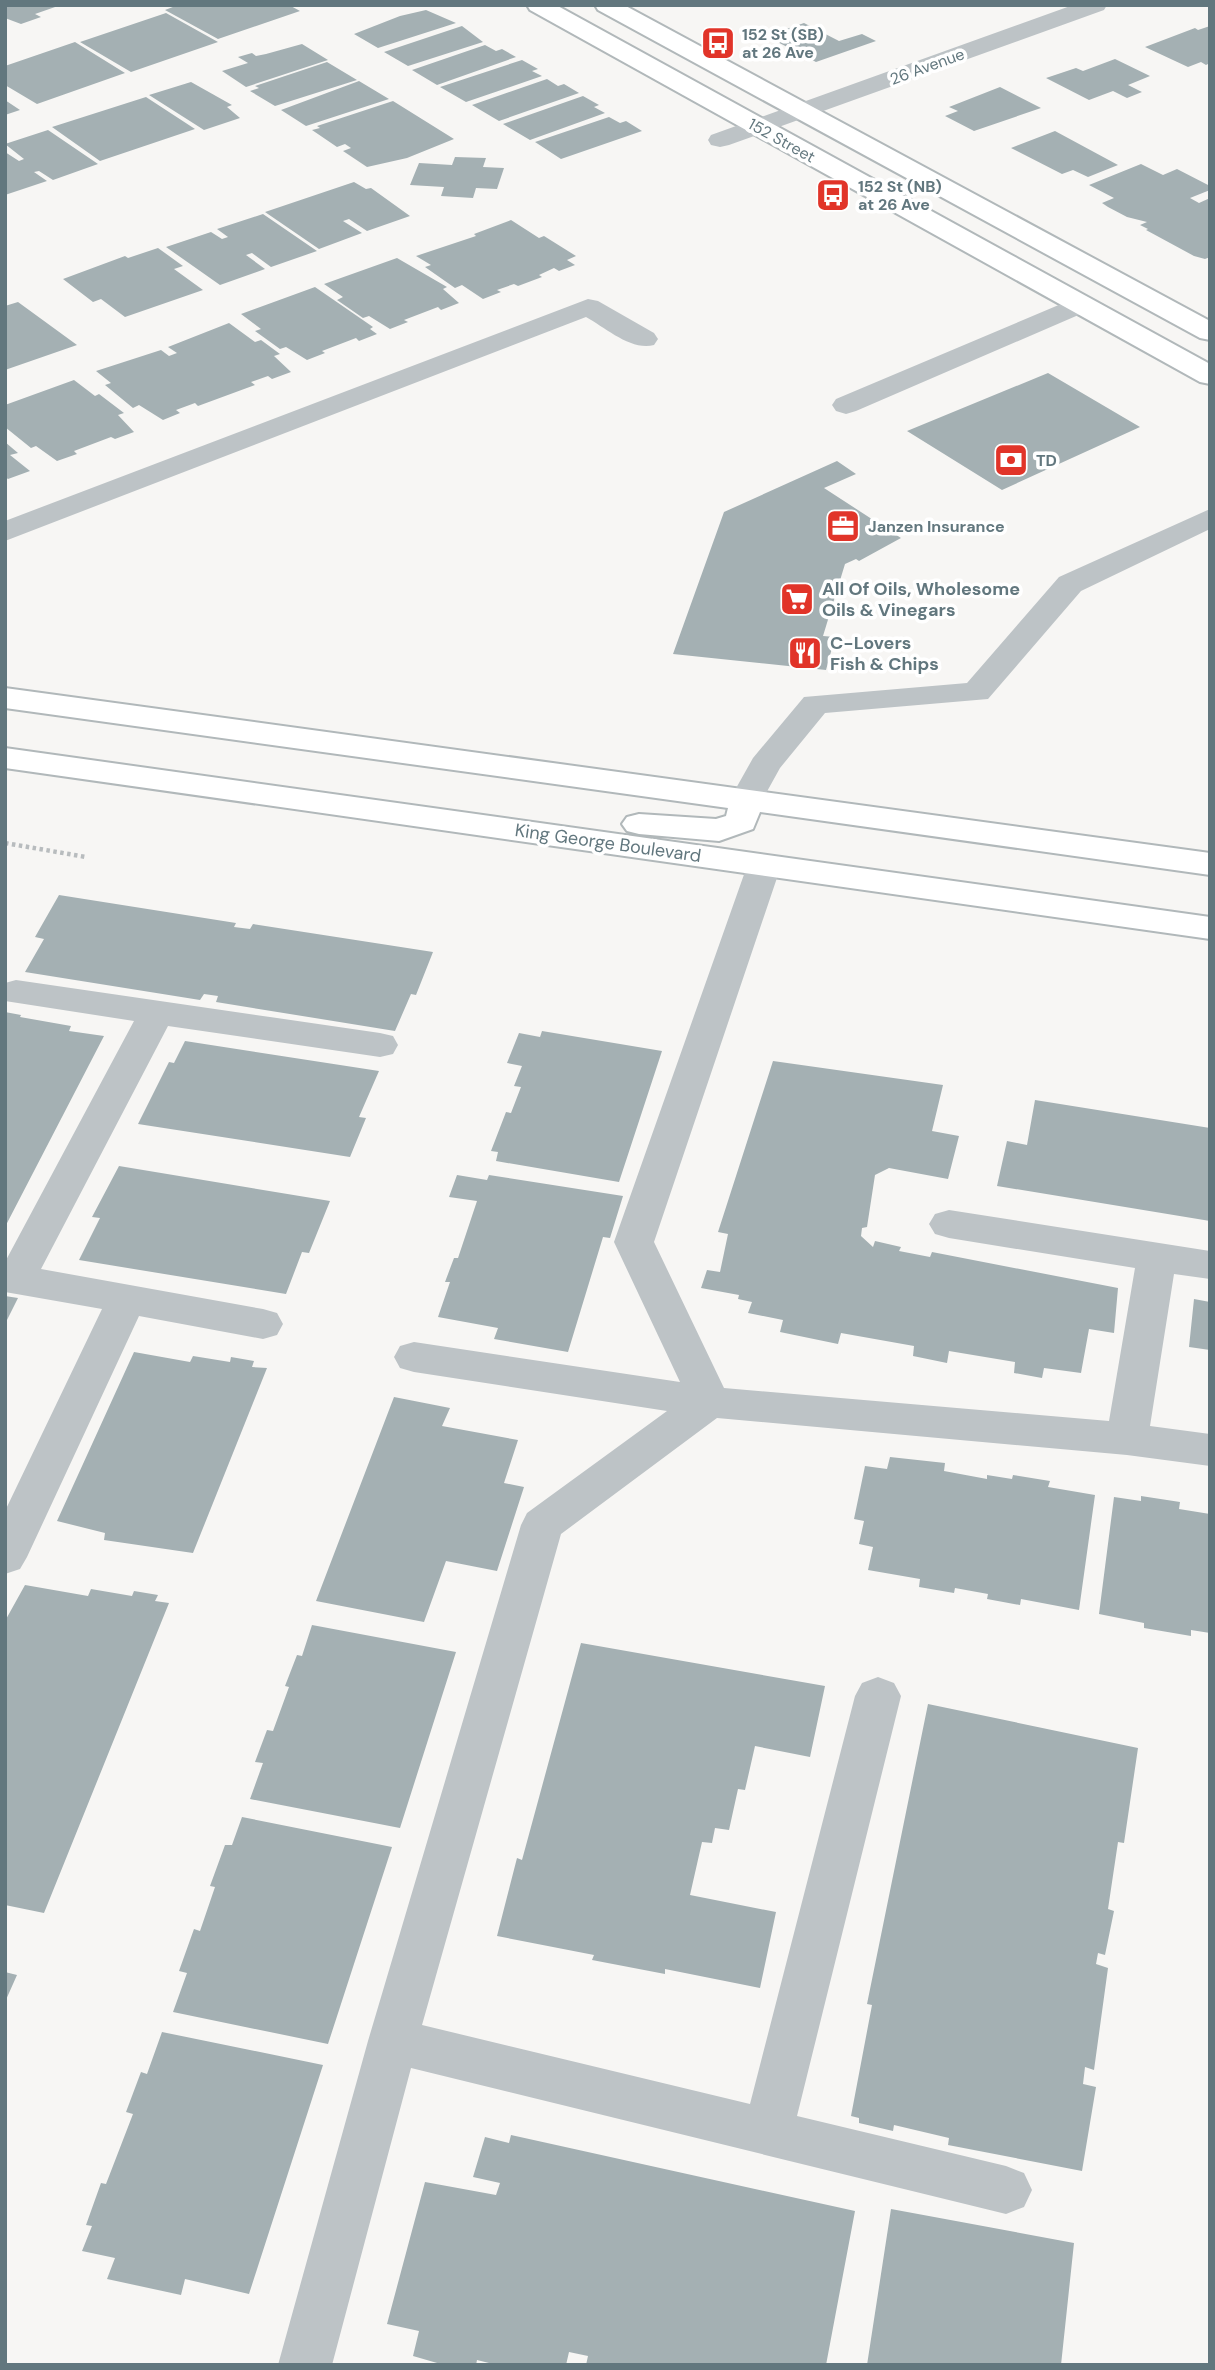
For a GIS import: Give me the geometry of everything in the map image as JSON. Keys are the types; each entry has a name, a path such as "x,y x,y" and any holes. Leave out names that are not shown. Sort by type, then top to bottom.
{"main road":[{"name":"152 Street","path":"538,5 1210,376"},
{"name":"152 Street","path":"606,5 1210,332"},
{"path":"5,698 1210,864"},
{"name":"King George Boulevard","path":"5,758 1210,928"},
{"path":"309,800 719,830 741,822 747,799"}],"street":[{"name":"26 Avenue","path":"720,140 1096,5"},
{"path":"846,405 1080,304"},
{"path":"5,532 588,307 644,339"},
{"path":"747,799 765,765 816,704 977,692 1070,584 1210,518"},
{"path":"710,1402 634,1242 764,866"},
{"path":"16,992 380,1045"},
{"path":"157,1012 10,1278 263,1324"},
{"path":"949,1224 1210,1265"},
{"path":"1127,1438 1157,1257"},
{"path":"5,1557 127,1299"},
{"path":"414,1357 710,1402 1127,1438 1210,1450"},
{"path":"305,2365 393,2041 542,1525 710,1402"},
{"path":"768,2132 878,1696"},
{"path":"393,2041 1006,2190"}],"path":[{"path":"5,843 86,857"}],"building":[{"path":"5,5 58,6 35,14 41,17 21,24 5,18"},
{"path":"178,5 289,5 300,11 218,39 165,10"},
{"path":"426,10 456,23 378,48 354,34 400,16"},
{"path":"166,13 218,42 131,72 80,42"},
{"path":"804,23 839,41 862,34 876,41 816,62 766,36"},
{"path":"462,26 483,42 408,66 384,52"},
{"path":"1210,26 1210,63 1206,65 1201,62 1188,67 1145,47 1195,28 1198,30"},
{"path":"75,42 125,73 37,104 5,85 5,66"},
{"path":"302,44 328,60 246,87 222,71 248,63 238,57 252,53 256,56 266,54"},
{"path":"485,45 496,51 502,49 516,57 437,85 412,70"},
{"path":"1115,59 1150,76 1128,85 1142,92 1127,98 1113,91 1089,100 1046,78 1076,68 1083,71"},
{"path":"522,60 538,69 532,71 542,76 466,102 440,87"},
{"path":"327,62 357,80 275,106 250,91 259,88 255,86"},
{"path":"547,79 558,86 564,84 579,93 499,121 472,105"},
{"path":"359,81 389,99 306,126 281,110"},
{"path":"191,82 232,105 227,107 240,118 204,130 149,95"},
{"path":"1000,87 1041,108 974,131 945,116 958,111 949,107"},
{"path":"583,96 599,105 594,107 605,113 530,140 503,124"},
{"path":"146,97 195,129 100,161 52,127"},
{"path":"5,100 20,110 5,115"},
{"path":"393,101 454,139 407,158 367,167 343,151 351,148 345,144 337,147 312,130 320,128 317,126"},
{"path":"609,117 620,123 626,121 642,131 561,159 535,142"},
{"path":"48,130 98,164 53,180 39,171 34,172 47,181 5,195 5,152 19,161 24,159 5,144"},
{"path":"1055,131 1118,165 1088,177 1073,170 1062,174 1011,148"},
{"path":"455,157 486,158 483,167 504,168 497,189 476,188 473,198 441,196 444,187 410,185 419,163 452,165"},
{"path":"1141,164 1163,175 1177,169 1210,186 1210,190 1190,198 1199,203 1210,198 1210,257 1205,259 1194,256 1146,230 1148,229 1140,225 1147,222 1127,217 1108,207 1102,203 1114,198 1089,185"},
{"path":"354,182 366,189 371,188 410,216 367,231 349,219 343,221 362,233 319,249 265,212"},
{"path":"263,214 317,251 271,267 252,253 246,255 265,269 220,285 166,247 211,232 222,239 228,237 217,229"},
{"path":"511,220 539,238 544,236 576,256 567,260 575,265 559,271 554,268 539,275 542,277 497,290 501,292 483,299 462,285 455,288 425,267 431,265 416,256 476,236 474,234"},
{"path":"158,248 183,266 174,269 203,290 125,317 101,299 93,302 63,279 125,256 128,258"},
{"path":"397,258 447,287 443,289 459,303 441,310 438,307 404,320 408,322 390,329 369,316 363,318 337,300 343,297 324,284"},
{"path":"315,287 373,327 370,329 377,334 359,341 356,338 307,360 286,347 280,349 255,331 261,329 241,314"},
{"path":"18,302 77,345 5,370 5,306"},
{"path":"229,323 255,342 261,340 280,354 274,356 291,372 272,379 268,376 251,382 255,385 198,406 195,403 176,410 180,413 163,420 139,405 133,408 105,385 111,383 96,371 161,350 169,356 177,353 168,347"},
{"name":"TD","path":"1048,373 1140,427 1002,490 907,431"},
{"path":"74,380 124,413 118,415 134,432 115,439 111,437 74,451 77,454 57,461 36,446 31,448 5,427 5,405"},
{"path":"5,442 18,453 10,455 30,471 8,479 5,477"},
{"path":"837,461 856,474 824,488 901,538 859,561 856,559 845,564 823,636 835,637 826,670 673,654 724,512"},
{"path":"59,895 236,923 234,927 250,929 253,924 433,952 416,995 411,994 395,1031 216,1002 218,996 204,994 200,1000 25,972 44,939 35,937"},
{"path":"5,1012 71,1026 69,1031 104,1036 5,1227"},
{"path":"542,1031 662,1051 619,1182 496,1161 498,1152 491,1151 506,1112 511,1113 521,1087 514,1086 522,1066 507,1063 519,1033 540,1037"},
{"path":"185,1041 379,1071 359,1117 366,1118 350,1157 138,1124 169,1062 174,1063"},
{"path":"773,1061 943,1085 932,1131 959,1136 948,1179 889,1168 875,1175 867,1227 862,1228 861,1236 873,1247 875,1241 901,1247 899,1251 930,1257 932,1252 1118,1288 1114,1333 1089,1329 1081,1373 1044,1368 1042,1378 1014,1373 1015,1362 949,1351 947,1363 913,1356 914,1346 841,1333 838,1344 780,1332 783,1320 748,1313 752,1302 738,1299 739,1295 701,1288 707,1270 720,1272 728,1234 718,1232"},
{"path":"1035,1100 1210,1128 1210,1221 997,1186 1007,1141 1027,1145"},
{"path":"119,1166 330,1201 309,1253 302,1252 286,1294 79,1260 100,1218 92,1217"},
{"path":"457,1175 487,1180 489,1175 623,1196 610,1238 603,1237 568,1352 494,1339 498,1328 438,1317 450,1282 445,1282 454,1258 458,1258 477,1201 449,1197"},
{"path":"5,1296 18,1298 5,1324"},
{"path":"1194,1299 1210,1302 1210,1350 1189,1347"},
{"path":"134,1352 190,1362 193,1356 230,1362 231,1357 254,1361 252,1367 267,1368 193,1553 104,1540 105,1533 57,1521"},
{"path":"394,1397 450,1408 442,1426 518,1440 504,1483 524,1487 497,1571 446,1561 424,1622 316,1601"},
{"path":"890,1457 945,1463 944,1471 987,1479 987,1475 1012,1479 1013,1475 1050,1481 1048,1487 1095,1495 1079,1610 1021,1599 1020,1605 987,1599 988,1594 955,1588 954,1593 919,1587 920,1579 868,1570 873,1547 859,1544 864,1521 854,1519 865,1466 887,1469"},
{"path":"1141,1496 1180,1502 1179,1509 1210,1514 1210,1633 1191,1630 1191,1636 1144,1628 1144,1623 1099,1614 1114,1497 1141,1501"},
{"path":"25,1585 88,1596 91,1589 132,1596 134,1591 158,1595 155,1601 169,1603 44,1913 5,1905 5,1621"},
{"path":"312,1625 456,1652 400,1828 250,1799 263,1763 255,1762 267,1730 273,1731 289,1687 285,1686 297,1655 302,1656"},
{"path":"581,1643 825,1686 810,1757 755,1746 745,1790 738,1789 729,1830 715,1828 712,1843 702,1842 690,1895 776,1912 760,1988 665,1969 665,1974 592,1960 594,1955 497,1936 517,1858 522,1860"},
{"path":"928,1704 1138,1748 1124,1843 1118,1842 1108,1909 1114,1911 1105,1955 1098,1953 1096,1964 1108,1968 1094,2070 1085,2067 1083,2084 1096,2087 1082,2171 948,2145 949,2138 894,2125 893,2131 859,2123 859,2118 851,2116 872,2005 867,2004"},
{"path":"242,1817 392,1847 328,2044 173,2012 187,1973 179,1971 194,1929 200,1931 215,1887 210,1886 225,1845 232,1845"},
{"path":"5,1972 17,1975 5,2002"},
{"path":"162,2032 323,2065 249,2294 185,2279 181,2295 107,2279 115,2258 82,2251 92,2226 86,2225 101,2183 106,2184 133,2114 126,2112 141,2072 147,2074"},
{"path":"511,2135 855,2211 826,2365 586,2365 588,2356 569,2352 566,2365 497,2365 477,2360 476,2365 444,2365 413,2356 419,2331 387,2324 425,2182 496,2195 500,2183 473,2177 485,2137 509,2143"},
{"path":"891,2209 1074,2243 1061,2365 867,2365"}],"place":[{"name":"152 St (SB) at 26 Ave","path":"718,43"},
{"name":"152 St (NB) at 26 Ave","path":"833,195"},
{"name":"TD","path":"1011,460"},
{"name":"Janzen Insurance","path":"843,526"},
{"name":"All Of Oils, Wholesome Oils & Vinegars","path":"797,599"},
{"name":"C-Lovers Fish & Chips","path":"805,653"}]}
